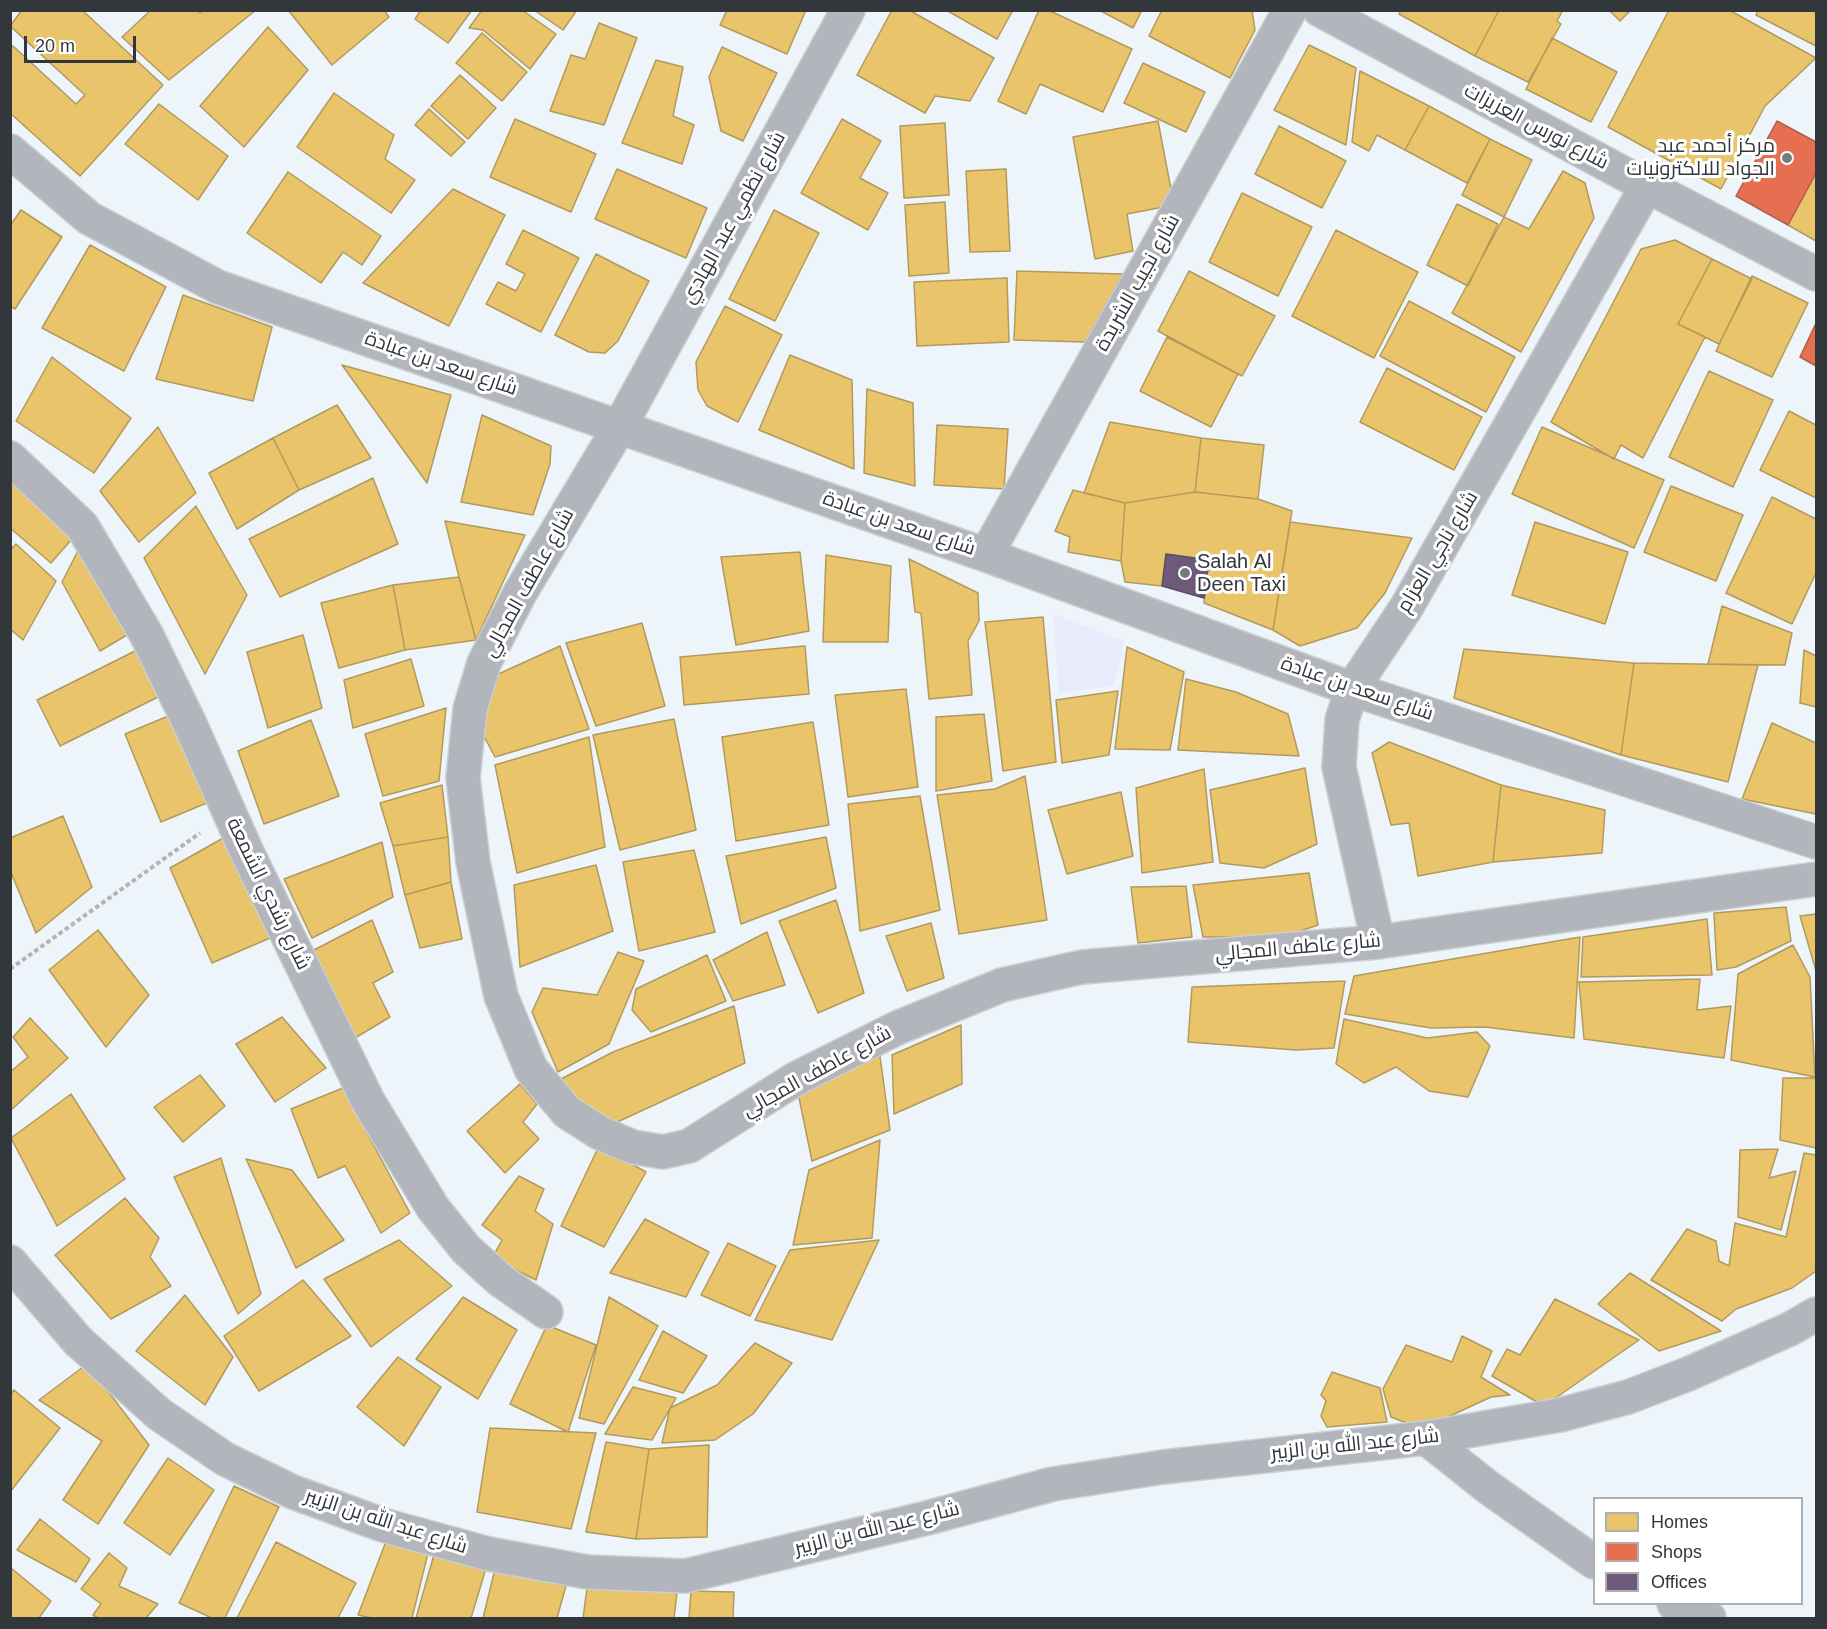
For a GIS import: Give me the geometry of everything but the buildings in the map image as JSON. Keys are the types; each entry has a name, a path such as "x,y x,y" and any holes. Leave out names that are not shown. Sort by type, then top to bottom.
{"street":[{"name":"شارع نظمي عبد الهادي","path":"620,426 848,10"},
{"name":"شارع نجيب الشريدة","path":"986,555 1290,10"},
{"name":"شارع نورس العزيزات","path":"1320,10 1816,274"},
{"name":"شارع سعد بن عبادة","path":"10,152 88,218 218,287 986,555 1352,689 1816,842"},
{"name":"شارع ناجي العزام","path":"1378,942 1339,767 1342,720 1352,689 1406,608 1647,186"},
{"name":"شارع عاطف المجالي","path":"620,426 520,593 484,663 470,709 463,778 473,862 501,996 531,1069 567,1112 600,1133 633,1147 663,1152 689,1146 797,1078 897,1028 1002,985 1082,967 1378,942 1816,879"},
{"name":"شارع رشدي الشمعة","path":"10,458 82,526 108,566 161,664 228,812 368,1101 433,1208 466,1249 500,1280 546,1312"},
{"name":"شارع عبد الله بن الزبير","path":"10,1262 78,1341 159,1414 225,1459 292,1492 383,1525 489,1554 587,1572 685,1576 927,1518 1053,1484 1175,1465 1426,1438 1560,1415 1628,1397 1688,1374 1790,1329 1816,1314"},
{"path":"1426,1438 1489,1488 1593,1561"},
{"path":"1676,1605 1709,1618"}],"path":[{"path":"10,969 228,812"}],"shaded area":[{"path":"1053,614 1124,641 1114,686 1059,693"}],"place":[{"name":"مركز أحمد عبد الجواد للالكترونيات","path":"1787,158"},
{"name":"Salah Al Deen Taxi","path":"1185,573"}]}
